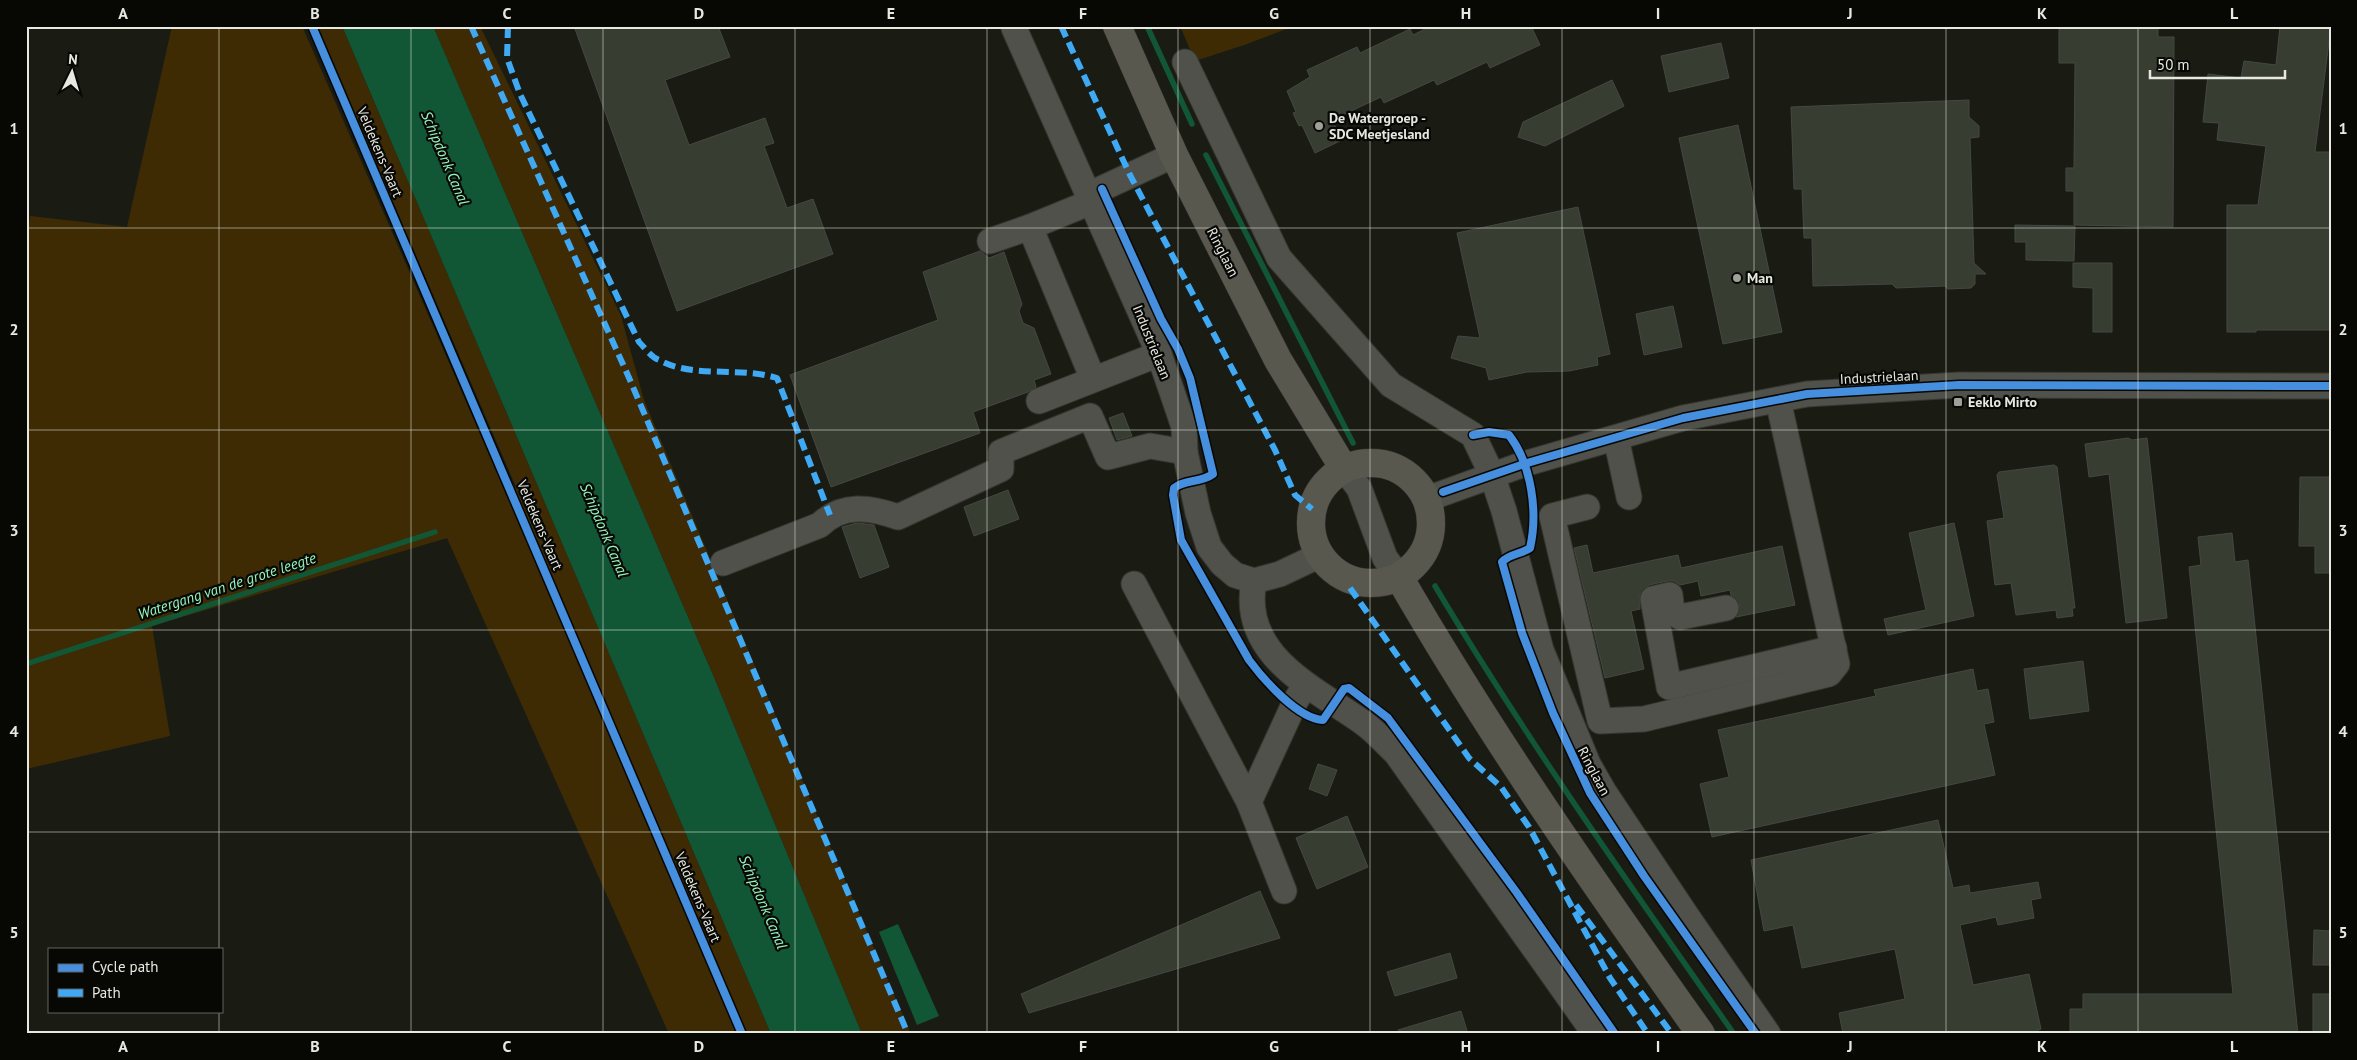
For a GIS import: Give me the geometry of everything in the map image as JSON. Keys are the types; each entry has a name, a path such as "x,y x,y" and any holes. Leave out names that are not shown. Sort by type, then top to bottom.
{"main road":[{"name":"Ringlaan","path":"1118,26 1174,156 1278,360 1344,469"},
{"path":"1381,463 1396,468 1420,486 1427,498 1432,518 1430,540 1420,560 1399,578 1364,584 1348,579 1331,568 1320,555 1313,540 1311,526 1312,509 1320,491 1329,479 1344,469 1358,464 1381,463"},
{"path":"1399,578 1453,668 1529,786 1602,895 1701,1034"}],"street":[{"name":"Industrielaan","path":"1014,28 1159,354 1184,427 1185,452 1198,513 1209,547 1222,564 1235,575 1254,581"},
{"path":"1184,62 1279,258 1391,385 1473,435 1492,475"},
{"path":"990,241 1030,227 1174,156"},
{"path":"1030,227 1093,379"},
{"path":"1039,401 1159,354"},
{"name":"Industrielaan","path":"1427,498 1492,475 1683,418 1807,394 1959,385 2331,386"},
{"path":"1587,507 1552,516 1600,721 1644,719 1829,674 1837,664 1778,400"},
{"path":"723,563 820,525 830,515 854,508 878,510 898,517 1001,468 1001,452 1090,416 1108,457 1150,446 1185,452"},
{"path":"1616,438 1629,497"},
{"path":"1344,469 1359,488 1385,558 1399,578"},
{"name":"Ringlaan","path":"1492,475 1504,511 1541,650 1588,764 1604,792 1680,907 1768,1034"},
{"path":"1320,555 1280,574 1254,581 1250,599 1253,622 1267,647 1290,673 1367,726 1396,753 1595,1034"},
{"path":"1134,584 1249,802 1284,891"},
{"path":"1726,608 1680,616 1672,612 1670,594 1653,599 1669,687 1834,648"},
{"path":"1249,802 1296,700 1306,685"}],"shaded area":[{"path":"172,26 302,26 505,491 516,487 317,26 342,26 771,1034 669,1034 447,538 152,626 170,736 26,769 26,248 30,216 127,227"},
{"path":"433,26 480,26 621,316 644,400 824,832 911,1034 862,1034 713,675"},
{"path":"1180,26 1294,26 1195,61"}],"water":[{"name":"Schipdonk Canal","path":"342,26 433,26 713,675 862,1034 771,1034"},
{"path":"898,924 939,1016 917,1025 879,932"}],"building":[{"path":"574,26 718,26 730,57 665,80 689,145 765,118 774,143 764,146 787,208 813,199 833,254 677,311"},
{"path":"1431,26 1531,26 1540,45 1490,68 1487,62 1437,85 1434,80 1384,103 1381,97 1332,120 1342,140 1315,153 1302,125 1299,126 1293,113 1296,112 1287,91 1310,77 1307,70 1357,47 1360,53 1410,29 1413,35"},
{"path":"2059,26 2158,26 2158,37 2174,37 2173,227 2074,225 2074,191 2066,191 2066,168 2074,168 2075,63 2059,63"},
{"path":"2280,26 2331,26 2315,152 2331,152 2331,330 2227,332 2227,205 2258,205 2266,146 2217,140 2219,123 2203,122 2208,74 2241,78 2244,61 2276,65"},
{"path":"1721,43 1729,78 1669,92 1661,56"},
{"path":"1612,80 1624,106 1545,146 1518,137 1523,122"},
{"path":"1969,100 1969,117 1979,126 1979,137 1970,138 1974,263 1986,274 1975,274 1975,284 1971,288 1948,289 1945,286 1896,288 1892,284 1813,286 1812,238 1804,238 1802,189 1794,189 1791,107"},
{"path":"1738,125 1782,332 1723,344 1679,138"},
{"path":"1578,207 1610,354 1597,357 1598,365 1569,371 1527,372 1489,380 1486,368 1451,358 1458,336 1480,338 1457,233"},
{"path":"2015,225 2075,226 2074,261 2026,260 2026,242 2015,242"},
{"path":"980,251 989,258 1004,252 1022,304 1019,311 1023,323 1034,328 1051,374 1034,380 1036,387 1028,392 973,412 980,433 831,487 790,375 938,320 923,272"},
{"path":"2073,263 2112,263 2112,332 2093,332 2093,288 2073,287"},
{"path":"1673,306 1682,347 1644,355 1636,314"},
{"path":"1123,413 1132,436 1117,440 1109,418"},
{"path":"2128,438 2132,440 2147,438 2167,618 2126,623 2109,474 2089,477 2085,444"},
{"path":"2054,465 2057,467 2075,608 2072,608 2073,616 2057,618 2056,610 2016,615 2011,583 1995,585 1987,521 2004,518 1997,475 1999,472"},
{"path":"2300,477 2331,477 2331,573 2315,573 2315,546 2299,546"},
{"path":"1008,490 1019,519 974,536 964,507"},
{"path":"857,523 874,525 889,567 860,578 842,527"},
{"path":"1954,523 1974,616 1888,635 1884,619 1926,610 1909,533"},
{"path":"2232,533 2235,562 2248,560 2298,1034 2070,1034 2070,1009 2083,1009 2083,994 2233,994 2189,567 2201,565 2198,537"},
{"path":"1587,545 1593,573 1678,555 1681,568 1782,546 1795,605 1736,617 1740,605 1731,595 1730,590 1701,596 1698,581 1680,585 1674,581 1667,581 1649,585 1640,594 1640,609 1631,611 1644,669 1605,678 1574,548"},
{"path":"2083,661 2089,711 2030,719 2024,669"},
{"path":"1973,669 1977,691 1988,689 1994,722 1984,724 1995,775 1712,837 1700,784 1729,777 1718,730 1876,696 1874,690"},
{"path":"1318,764 1337,770 1327,796 1309,789"},
{"path":"1347,816 1368,867 1317,889 1296,838"},
{"path":"1938,820 1953,888 1969,885 1970,893 2038,882 2041,898 2031,900 2034,918 1998,925 1996,917 1960,925 1973,985 2029,974 2041,1029 2038,1030 2039,1034 1843,1034 1839,1013 1905,999 1895,949 1802,968 1793,925 1764,931 1751,860"},
{"path":"1260,891 1280,938 1029,1013 1021,994"},
{"path":"2314,930 2331,931 2331,965 2313,965"},
{"path":"1450,953 1457,978 1395,996 1387,972"},
{"path":"2313,994 2331,994 2331,1034 2313,1034"},
{"path":"1461,1011 1468,1034 1399,1034 1398,1030"}],"waterway":[{"path":"1147,26 1192,124"},
{"path":"1206,155 1353,443"},
{"name":"Watergang van de grote leegte","path":"26,664 435,532"},
{"path":"1435,586 1543,757 1734,1034"}],"marked path":[{"path":"471,26 630,380 908,1034"},
{"path":"508,26 507,58 520,94 639,342 653,357 673,366 702,371 747,373 777,378 830,515"},
{"path":"1061,26 1130,175 1275,450 1295,495 1312,509"},
{"path":"1350,588 1469,758 1501,787 1529,827 1610,978 1648,1034"},
{"path":"1576,905 1672,1034"}],"cycle path":[{"name":"Veldekens-Vaart","path":"312,26 742,1034"},
{"path":"1102,189 1190,378 1213,474 1203,479 1183,483 1174,488 1173,495 1181,540 1249,660 1282,697 1292,706 1313,718 1323,720 1344,689 1349,688 1388,718 1517,893 1615,1034"},
{"path":"1443,492 1524,464 1683,418 1807,394 1959,385 2331,386"},
{"path":"1473,435 1489,432 1509,435 1517,447 1528,475 1533,505 1530,548 1508,557 1502,562 1522,633 1553,713 1590,793 1644,876 1756,1034"}],"place":[{"name":"De Watergroep - SDC Meetjesland","path":"1319,126"},
{"name":"Man","path":"1737,278"},
{"name":"Eeklo Mirto","path":"1958,402"}]}
